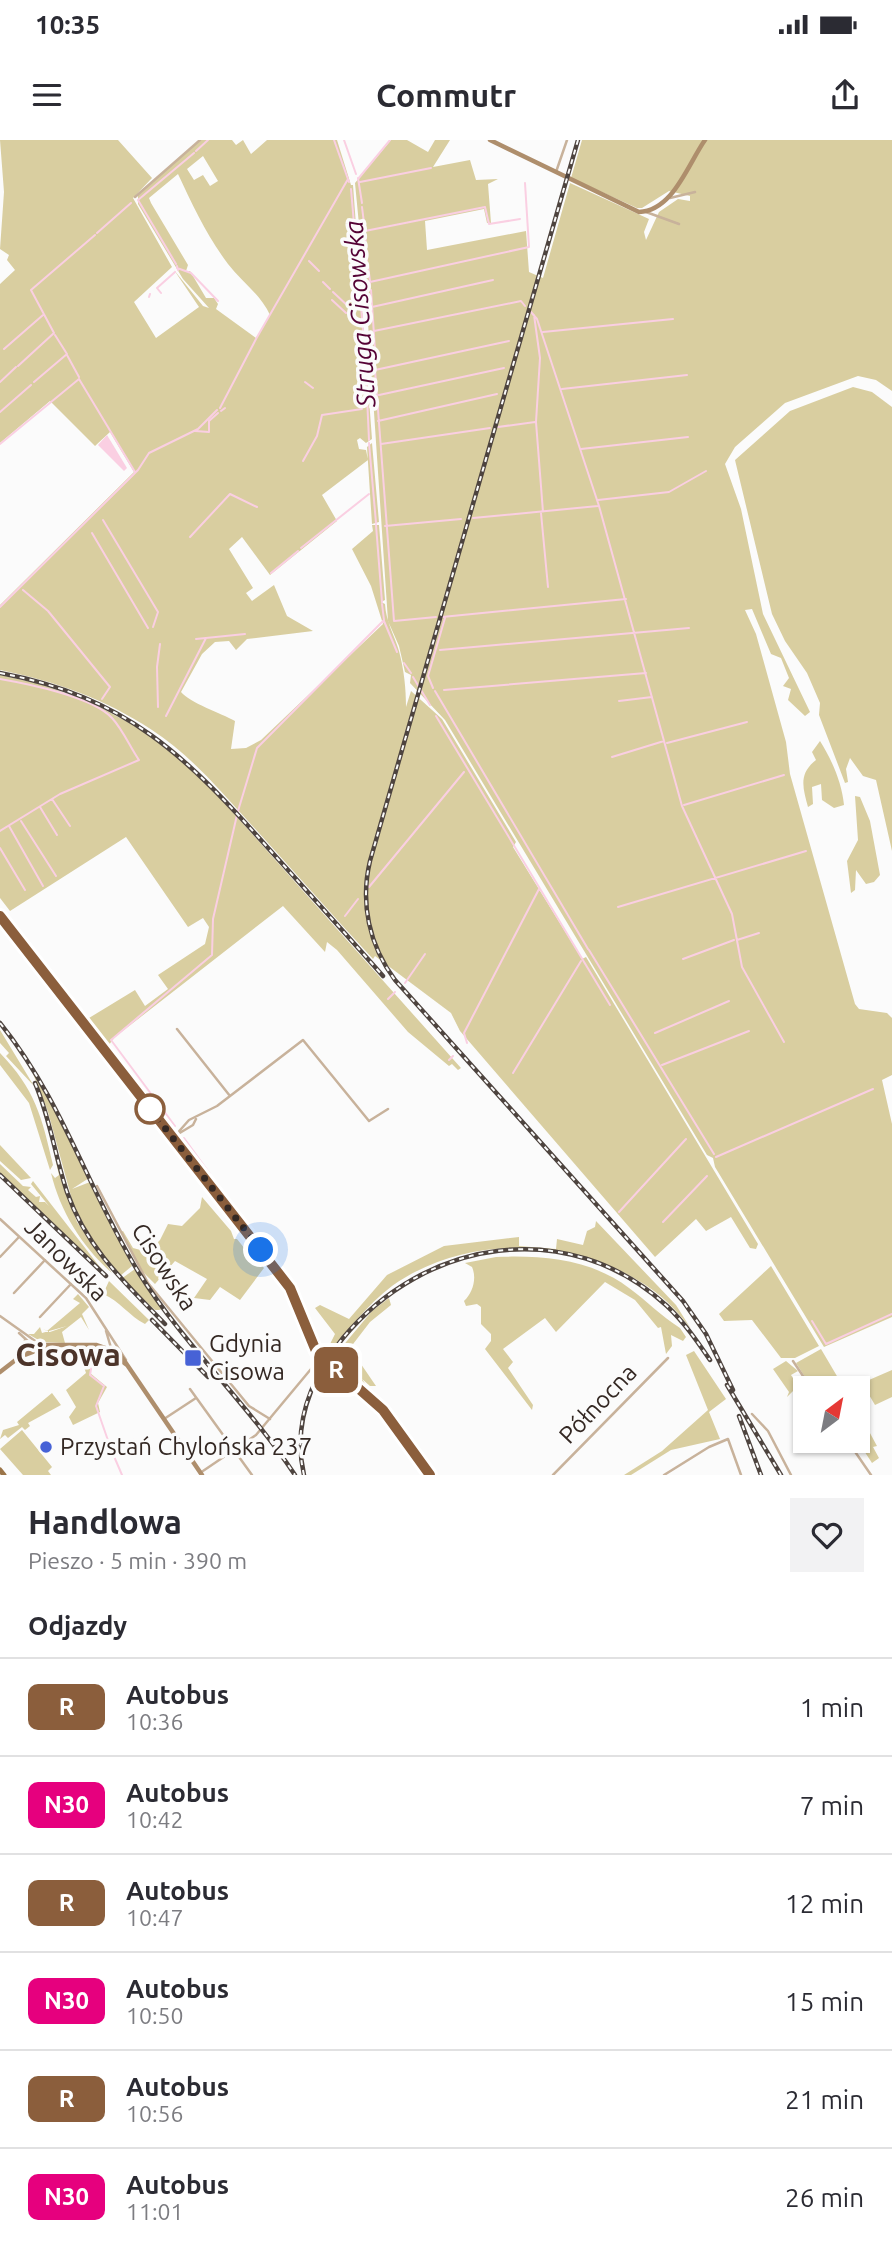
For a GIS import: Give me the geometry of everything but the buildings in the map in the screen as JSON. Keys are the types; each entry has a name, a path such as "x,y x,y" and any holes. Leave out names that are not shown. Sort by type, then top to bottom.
{"main road":[{"path":"490,140 628,209 646,212 670,198 705,140"},
{"path":"0,916 175,1136 290,1288 313,1346 321,1357 383,1410 430,1475"},
{"path":"0,1372 33,1343 41,1346 100,1346 126,1360 201,1474"},
{"path":"18,1357 41,1346"},
{"path":"83,1346 111,1352 130,1368"},
{"path":"0,1470 4,1475"}],"street":[{"path":"135,197 200,140"},
{"path":"556,172 567,140"},
{"path":"670,198 695,192"},
{"path":"646,212 679,224"},
{"path":"177,1029 230,1096"},
{"path":"175,1136 179,1128 230,1096 303,1040 369,1121 388,1109"},
{"name":"Cisowska","path":"97,1186 148,1283 248,1406 270,1419"},
{"name":"Janowska","path":"0,1219 92,1305 126,1360"},
{"path":"0,1257 19,1237"},
{"path":"14,1293 45,1260"},
{"path":"40,1317 71,1284"},
{"path":"0,1316 33,1343"},
{"name":"Janowska","path":"105,1328 111,1352"},
{"path":"17,1330 25,1340 33,1343"},
{"name":"Janowska","path":"100,1346 107,1337"},
{"path":"23,1352 25,1340"},
{"path":"31,1352 33,1343"},
{"path":"201,1474 256,1435 321,1357"},
{"name":"Północna","path":"553,1475 668,1357"},
{"path":"793,1361 803,1376"},
{"path":"190,1389 253,1475"},
{"path":"163,1420 196,1398"},
{"path":"752,1414 768,1431 791,1475"},
{"path":"664,1475 709,1447 728,1439 741,1475"},
{"path":"856,1453 872,1475"}],"shaded area":[{"path":"0,140 118,140 152,178 133,198 172,267 134,302 156,338 199,307 174,270 203,306 209,308 183,279 138,204 138,195 201,140 232,140 236,145 243,140 251,154 267,140 337,140 353,185 372,439 366,443 360,438 357,440 359,449 366,450 368,460 322,495 337,521 270,575 242,537 229,549 253,588 246,593 252,601 274,585 287,616 313,631 247,639 236,650 229,641 215,642 202,654 181,692 198,704 235,721 231,749 246,748 261,740 383,624 371,586 352,549 373,531 372,525 379,525 385,600 381,602 385,604 401,658 406,707 411,691 442,719 516,842 513,847 582,959 586,957 758,1244 756,1249 750,1248 731,1217 706,1231 696,1219 655,1257 460,1031 451,1013 375,956 373,959 191,761 166,739 98,700 60,686 0,670 0,605 134,472 110,432 95,446 50,401 0,443 0,284 15,270 7,260 9,255 0,249 4,192","holes":["203,156 218,181 210,186 203,175 194,180 187,169","178,174 220,253 270,315 256,338 216,309 218,304 214,298 206,298 190,271 186,271 188,265 151,203 149,198"]},
{"path":"391,140 407,140 428,152 435,140 450,140 433,167 470,160 476,180 498,179 488,184 491,223 487,223 484,209 425,221 427,250 526,231 529,272 543,278 570,183 649,219 644,232 646,240 659,212 678,199 690,201 690,196 669,191 642,208 637,208 571,178 582,140 892,140 892,391 876,380 858,376 785,403 735,447 725,464 741,509 763,614 810,712 805,716 788,700 791,689 783,686 789,678 781,658 771,654 752,609 745,610 756,634 786,742 790,774 855,1004 859,1009 887,1013 892,1018 892,1075 882,1080 892,1124 892,1317 824,1347 715,1167 713,1158 707,1155 445,720 410,683 411,675 405,672 399,646 388,621 367,308 355,183"},
{"path":"853,387 872,392 892,407 892,851 876,780 863,776 850,758 846,769 848,782 845,783 819,715 820,703 807,673 785,641 772,614 735,460 790,411"},
{"path":"107,435 127,468 124,471 98,445"},
{"path":"372,443 379,522 372,524 367,447"},
{"path":"0,675 40,684 92,703 135,726 175,754 220,798 461,1068 458,1070 452,1064 449,1066 408,1032 337,950 327,942 325,952 283,906 115,1037 108,1046 89,1018 135,990 145,1006 168,989 158,975 205,944 209,927 203,918 188,927 126,837 10,911 0,898"},
{"path":"820,741 836,772 843,797 844,805 834,808 822,800 821,784 812,787 813,804 808,807 805,794 804,776 816,760 812,752"},
{"path":"855,796 860,797 870,821 880,875 874,882 866,884 856,870 855,890 851,893 847,861 858,840"},
{"path":"0,1030 34,1086 6,1056 9,1053 0,1043"},
{"path":"0,1053 22,1079 36,1105 53,1165 50,1170 29,1103 0,1065"},
{"path":"30,1066 64,1123 89,1178 72,1189 90,1182 132,1266 120,1276 98,1250 74,1207 48,1112"},
{"path":"0,1145 31,1178 21,1180 0,1161"},
{"path":"54,1154 77,1222 112,1273 91,1252 66,1214 51,1173 55,1178 59,1175"},
{"path":"0,1164 23,1186 31,1187 28,1190 36,1197 40,1196 39,1202 45,1202 49,1206 31,1184 33,1181 103,1271 0,1173"},
{"path":"202,1197 231,1231 234,1239 237,1239 253,1259 257,1258 264,1268 240,1300 220,1287 210,1300 194,1298 207,1279 175,1261 155,1284 143,1272 120,1232 123,1231 133,1248 148,1252 160,1240 168,1224 182,1226 200,1208"},
{"path":"596,1221 676,1305 691,1329 674,1308 654,1291 625,1273 593,1260 559,1251 524,1248 489,1250 455,1256 422,1268 392,1286 365,1310 327,1357 321,1351 330,1344 335,1334 315,1308 320,1305 349,1319 387,1275 444,1246 519,1237 519,1246 556,1249 557,1239 583,1245 587,1231 595,1227"},
{"path":"496,1257 548,1258 599,1271 636,1293 680,1328 686,1337 683,1341 671,1335 672,1346 666,1354 661,1327 658,1328 635,1300 605,1282 556,1332 545,1318 503,1349 513,1362 508,1368 533,1405 532,1410 485,1349 491,1341 491,1334 481,1324 481,1307 477,1304 466,1306 464,1301 470,1294 474,1280 472,1267 465,1263"},
{"path":"771,1266 819,1346 795,1358 781,1358 752,1320 724,1321 719,1314"},
{"path":"135,1269 162,1309 155,1310 121,1279"},
{"path":"109,1281 149,1320 145,1324 103,1294"},
{"path":"78,1294 89,1307 82,1314 89,1330 81,1317 62,1332 65,1343 42,1342 28,1334 34,1334 40,1327 42,1333 80,1303 73,1299"},
{"path":"389,1298 391,1305 370,1322 350,1348 376,1386 370,1386 362,1379 367,1387 351,1369 364,1390 331,1360 372,1311"},
{"path":"821,1349 837,1376 804,1376 796,1363"},
{"path":"92,1351 90,1373 107,1387 98,1403 100,1412 73,1425 69,1417 76,1407 66,1390 86,1373 84,1367 88,1361 82,1355"},
{"path":"694,1351 726,1399 709,1412 720,1439 671,1450 631,1475 624,1475 662,1451 708,1410 686,1355"},
{"path":"786,1361 798,1371 791,1375 793,1391 787,1397 789,1392 773,1369"},
{"path":"892,1370 892,1397 875,1405 870,1397 870,1380"},
{"path":"52,1393 61,1405 28,1423 30,1426 25,1430 22,1427 8,1438 5,1435 0,1439 3,1430 19,1425 17,1422"},
{"path":"22,1430 52,1467 48,1471 51,1475 23,1475 0,1449"},
{"path":"870,1433 877,1446 873,1447 879,1458 872,1463 865,1453 870,1453"}],"waterway":[{"path":"196,151 208,140"},
{"name":"Struga Cisowska","path":"334,140 349,182"},
{"path":"344,140 356,174"},
{"path":"358,179 390,140"},
{"path":"138,200 194,153"},
{"path":"360,182 431,168"},
{"path":"358,178 362,203"},
{"path":"220,408 256,339 348,179"},
{"path":"370,285 370,282 529,247 525,183"},
{"name":"Struga Cisowska","path":"351,189 365,353 369,440"},
{"path":"138,200 176,264"},
{"path":"97,233 131,203"},
{"path":"362,207 365,231 485,207 489,224 520,219"},
{"path":"365,232 367,262"},
{"path":"18,366 54,333 31,290 95,235"},
{"path":"309,261 319,271"},
{"path":"177,266 178,270"},
{"path":"368,266 370,281"},
{"path":"177,268 191,273 218,301"},
{"path":"161,293 157,288 175,272"},
{"path":"372,307 493,280"},
{"path":"323,282 330,289"},
{"path":"371,290 375,350"},
{"path":"333,292 350,308"},
{"path":"332,300 346,313"},
{"path":"374,331 521,301 525,306"},
{"path":"531,312 537,319 599,506 682,806 732,914 742,967 784,1042"},
{"path":"4,349 43,315"},
{"path":"534,315 540,358 536,422 543,512"},
{"path":"543,332 673,319"},
{"path":"34,382 67,354 55,335"},
{"path":"375,354 375,370 509,341"},
{"path":"67,355 79,377"},
{"path":"0,382 16,367"},
{"path":"379,395 504,368"},
{"path":"375,370 394,621 436,617"},
{"path":"562,389 687,375"},
{"path":"0,444 79,379 135,472"},
{"path":"305,382 313,388"},
{"path":"0,412 31,385"},
{"path":"378,421 497,394"},
{"path":"221,411 225,408"},
{"path":"303,461 317,436 322,415 362,409"},
{"path":"0,607 138,470 149,453 198,429 217,410"},
{"path":"195,431 209,432 209,421 218,413"},
{"path":"498,427 535,422"},
{"path":"381,444 490,428"},
{"path":"581,449 688,437"},
{"name":"Struga Cisowska","path":"369,443 376,523"},
{"path":"598,500 669,492 706,471"},
{"path":"190,537 230,494 257,507"},
{"path":"301,548 369,494"},
{"path":"473,518 598,506"},
{"path":"541,513 548,587"},
{"path":"385,526 461,519"},
{"path":"103,520 158,612 153,627"},
{"name":"Struga Cisowska","path":"376,525 382,602"},
{"path":"92,533 148,628"},
{"path":"271,573 298,551"},
{"path":"23,590 48,611 110,687 102,699"},
{"path":"442,617 626,599"},
{"name":"Struga Cisowska","path":"238,811 257,748 384,620 382,604"},
{"path":"433,688 428,676 445,618"},
{"path":"384,621 397,652"},
{"path":"440,650 689,628"},
{"path":"196,639 245,634"},
{"path":"166,716 206,638"},
{"path":"158,707 157,667 160,644"},
{"path":"404,663 411,673"},
{"path":"444,690 646,673"},
{"path":"413,677 419,687"},
{"path":"0,679 60,692 103,710 116,723 139,760 60,794 0,831"},
{"path":"421,690 430,705"},
{"path":"435,691 588,949"},
{"path":"619,701 652,697"},
{"path":"436,716 610,1005"},
{"path":"667,743 747,722"},
{"path":"612,757 664,741"},
{"path":"369,887 464,772"},
{"path":"684,805 784,775"},
{"path":"52,799 70,826"},
{"path":"40,807 57,835"},
{"name":"Struga Cisowska","path":"175,1126 111,1040 212,955 213,919 237,815"},
{"path":"21,821 56,876"},
{"path":"9,826 43,886"},
{"path":"0,848 25,890"},
{"path":"618,907 806,851"},
{"path":"467,1043 464,1033 539,889"},
{"path":"345,916 358,899"},
{"path":"737,940 759,933"},
{"path":"683,959 734,940"},
{"path":"589,950 714,1154"},
{"path":"405,983 425,954"},
{"path":"513,1073 581,961"},
{"path":"388,999 395,992"},
{"path":"655,1033 729,1001"},
{"path":"662,1065 749,1031"},
{"path":"449,1060 453,1056"},
{"path":"716,1157 873,1089"},
{"name":"Struga Cisowska","path":"184,1138 210,1174"},
{"path":"619,1212 686,1139"},
{"path":"663,1222 707,1176"},
{"path":"812,1321 826,1344 892,1314"},
{"name":"Struga Cisowska","path":"94,1352 90,1375 104,1386 96,1406 111,1449"},
{"name":"Struga Cisowska","path":"113,1454 122,1475"}],"railway":[{"path":"578,140 370,861 367,908 373,938 395,980 683,1301 706,1334 733,1390"},
{"path":"0,673 45,684 84,698 151,735 181,759 239,816 383,976"},
{"path":"0,1023 41,1084 139,1273 176,1325 295,1475"},
{"path":"35,1083 75,1212 108,1263 165,1324"},
{"path":"0,1175 106,1276"},
{"path":"304,1475 301,1456 303,1419 313,1385 332,1353 376,1304 414,1278 455,1260 499,1251 543,1250 586,1259 628,1277 667,1306 685,1325 710,1360"},
{"path":"152,1320 208,1377"},
{"path":"727,1385 781,1475"},
{"path":"739,1416 761,1475"}],"bus line":[{"name":"R","path":"0,916 290,1288 316,1351 383,1410 430,1475"}],"place":[{"name":"Gdynia Cisowa","path":"193,1358"},
{"name":"Przystań Chylońska 237","path":"46,1447"}],"district":[{"name":"Cisowa","path":"68,1355"}],"route":[{"path":"150,1109 261,1250"}]}
